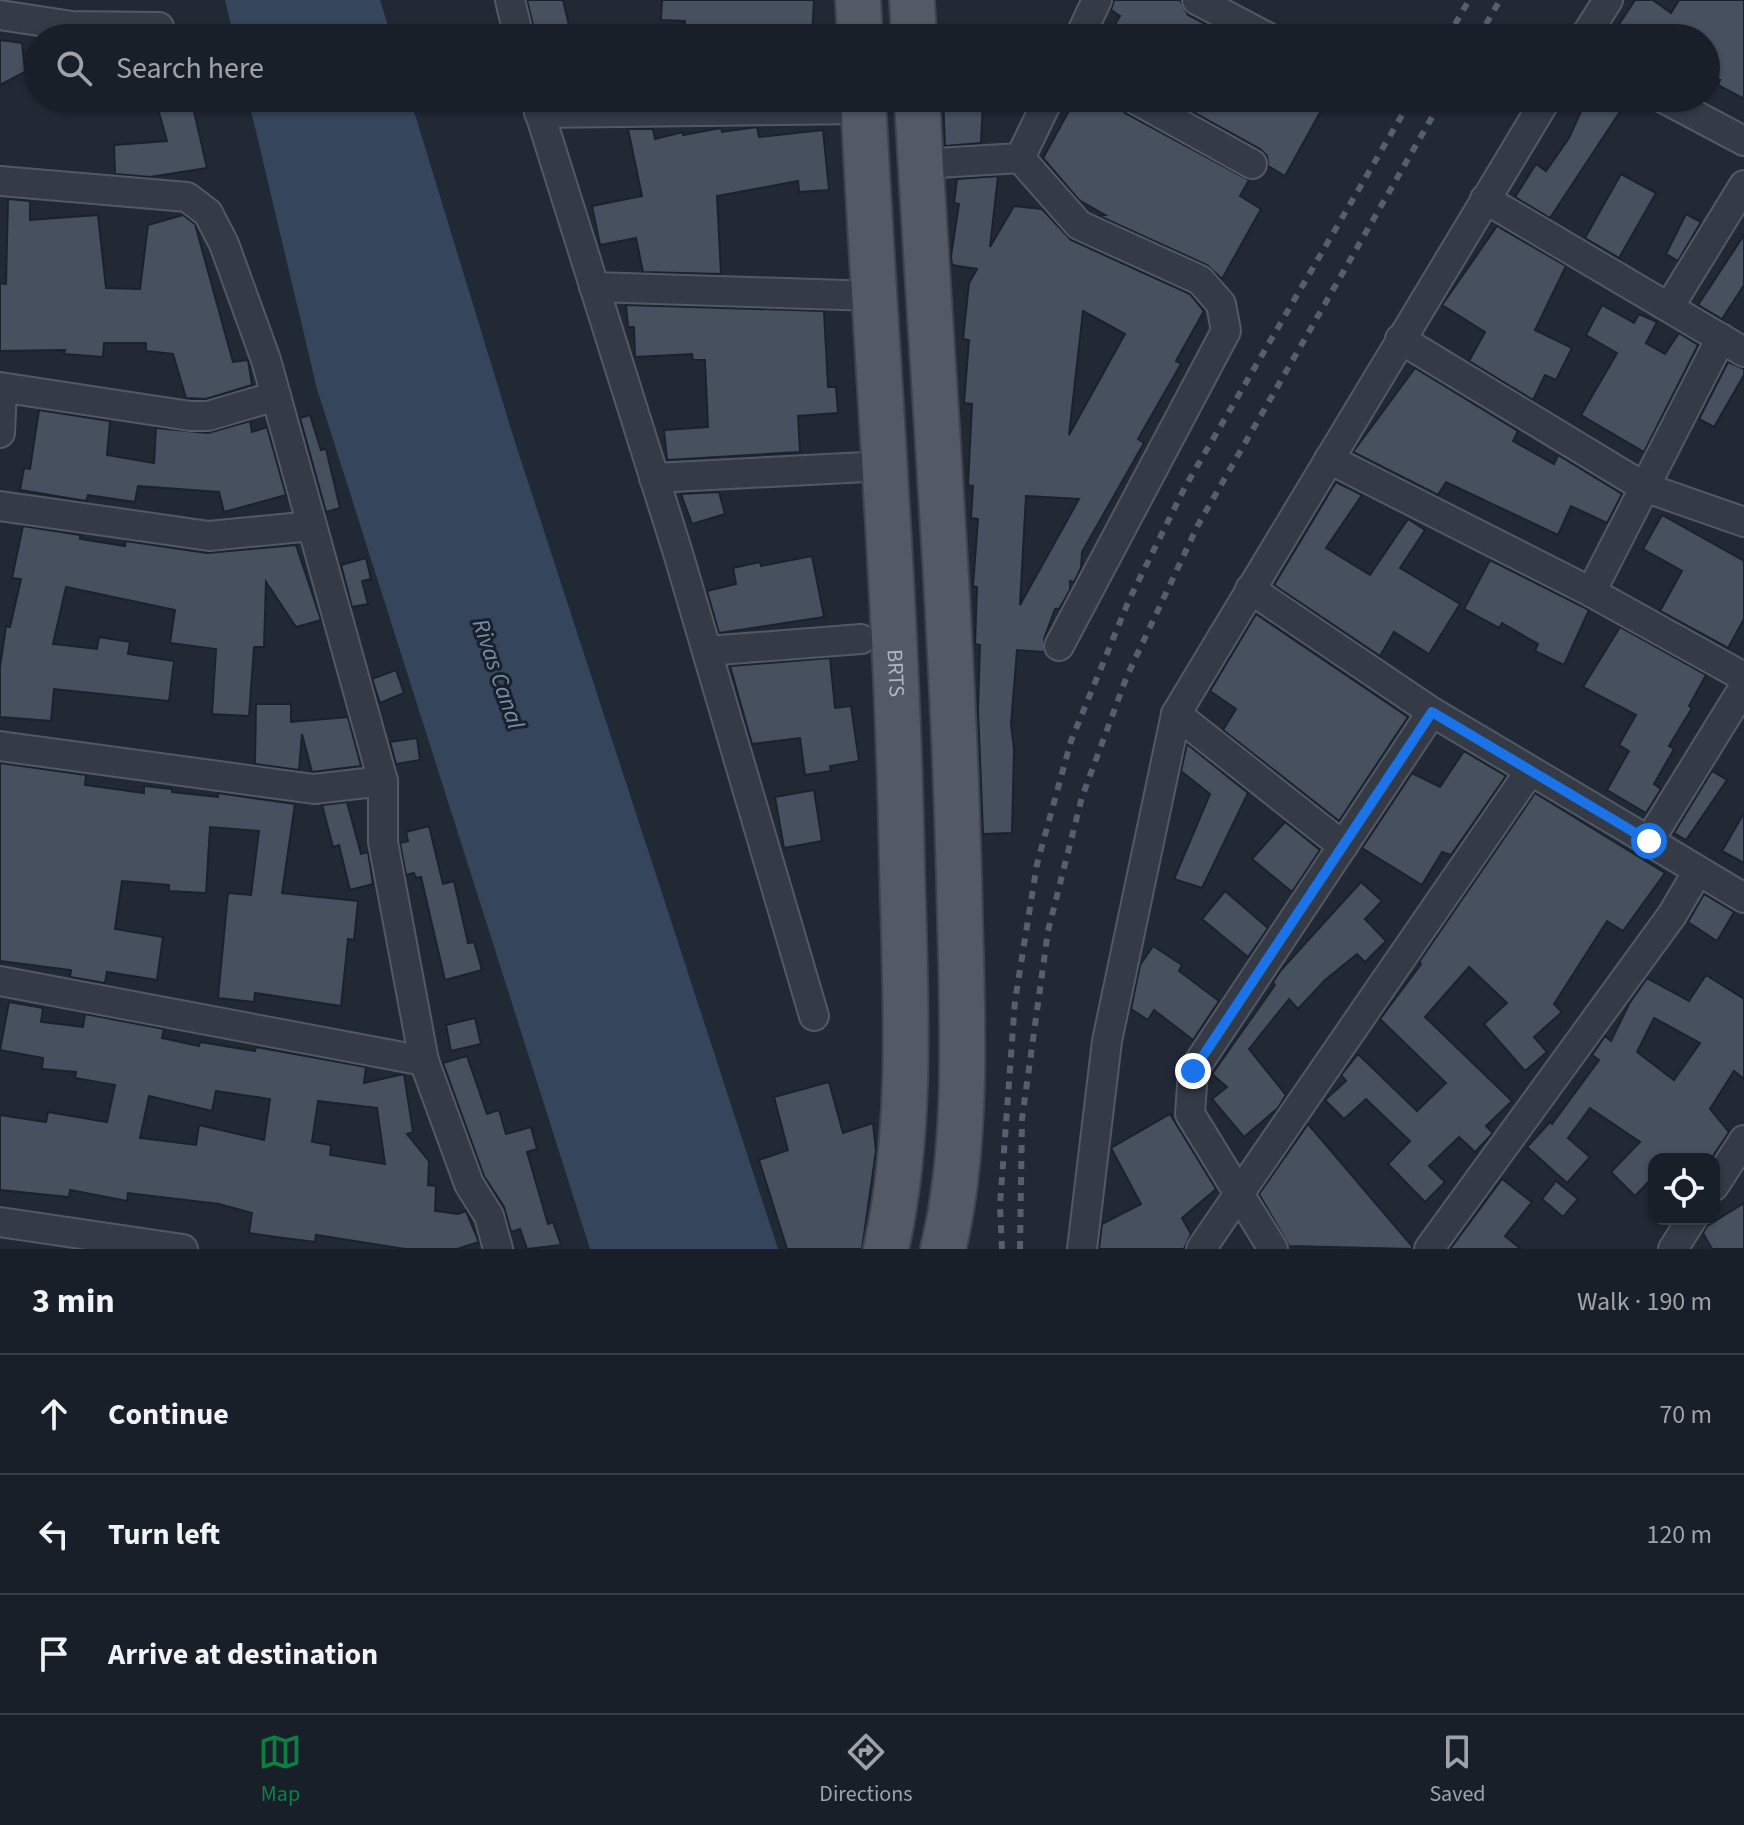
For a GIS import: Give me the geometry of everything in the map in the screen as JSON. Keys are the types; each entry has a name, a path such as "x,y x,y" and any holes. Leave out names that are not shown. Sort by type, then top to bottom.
{"main road":[{"path":"858,0 859,24"},
{"path":"912,0 913,24"},
{"name":"BRTS","path":"864,112 901,799 906,1036 899,1166 886,1249"},
{"path":"918,112 957,796 961,970 960,1105 943,1249"}],"street":[{"path":"510,0 516,24"},
{"path":"1086,24 1097,0"},
{"path":"1197,0 1242,24"},
{"path":"1593,24 1608,0"},
{"path":"0,15 78,13 142,24"},
{"path":"539,112 707,651 814,1016"},
{"path":"1020,158 1042,112"},
{"path":"1158,112 1252,164"},
{"path":"1082,1249 1107,1041 1176,714 1538,112"},
{"path":"1689,112 1744,141"},
{"path":"921,164 1020,158"},
{"path":"1020,158 1079,225 1200,280 1221,304 1226,331 1059,646"},
{"path":"0,181 187,197 199,203 224,244 276,396 383,781 383,842 424,1061 469,1184 489,1216 498,1249"},
{"path":"1669,307 1744,185"},
{"path":"1485,199 1732,345 1644,487 1591,592"},
{"path":"594,287 875,296"},
{"path":"1400,339 1644,487 1744,522"},
{"path":"0,433 1,388 190,416 208,416 276,396"},
{"path":"1329,459 1591,592 1744,677"},
{"path":"654,478 885,466"},
{"path":"0,506 209,536 312,526"},
{"path":"1250,589 1432,712 1744,898"},
{"path":"707,651 861,639"},
{"path":"1649,841 1744,687"},
{"path":"1273,1249 1190,1114 1193,1071 1432,712"},
{"path":"1176,714 1343,846"},
{"path":"0,746 314,789 383,781"},
{"path":"1201,1249 1530,771"},
{"path":"1429,1249 1672,915 1698,871"},
{"path":"0,981 424,1061"},
{"path":"1720,1177 1744,1140"},
{"path":"0,1222 183,1249"},
{"path":"1673,1249 1688,1225"}],"water":[{"path":"225,0 380,0 388,24 231,24"},
{"name":"Rivas Canal","path":"251,112 414,112 515,442 778,1249 590,1249 317,389"}],"building":[{"path":"527,0 563,0 569,24 533,24"},
{"path":"662,0 814,0 813,24 685,24 685,21 661,20"},
{"path":"1114,0 1180,0 1188,15 1206,24 1115,24 1120,16 1111,10"},
{"path":"1635,0 1653,0 1671,13 1679,0 1744,0 1744,99 1720,86 1720,24 1619,24"},
{"path":"0,40 22,43 24,73 0,85"},
{"path":"159,112 194,112 207,168 150,177 115,174 114,145 167,141"},
{"path":"944,112 982,112 981,143 945,146"},
{"path":"1068,112 1124,112 1249,180 1240,196 1261,209 1222,279 1207,265 1097,215 1105,215 1079,200 1043,158"},
{"path":"1193,112 1320,112 1285,176 1268,166 1267,156 1260,149"},
{"path":"1581,112 1620,112 1550,218 1515,197 1536,164 1546,171 1569,138"},
{"path":"757,127 759,137 823,130 829,190 799,192 798,181 717,196 721,274 643,272 636,238 600,245 592,206 642,196 628,129 653,129 655,139 683,132 683,135 721,128 722,132"},
{"path":"1621,174 1656,193 1619,258 1585,238"},
{"path":"998,176 990,247 1014,206 1042,209 1071,240 1190,294 1204,311 1176,361 1181,364 1138,439 1144,443 1082,552 1081,568 1074,582 1070,581 1070,590 1059,609 1055,609 1044,639 1044,652 1017,650 1011,724 1014,749 1012,833 983,834 978,709 980,645 975,644 977,587 973,586 978,519 971,518 973,486 968,485 972,404 964,403 969,340 963,339 969,283 977,269 952,265 959,204 954,203 957,179","holes":["1083,311 1125,334 1069,435","1026,496 1079,499 1020,605"]},
{"path":"8,199 30,201 30,220 98,215 106,288 140,289 148,225 183,215 195,224 233,362 248,360 252,385 206,399 186,398 173,354 146,351 146,343 104,343 103,357 64,354 65,350 0,351 0,283 6,284"},
{"path":"1686,214 1701,222 1678,261 1666,254"},
{"path":"1497,226 1566,266 1535,330 1572,348 1556,380 1545,375 1533,400 1469,361 1485,332 1442,305"},
{"path":"1744,235 1744,285 1722,319 1698,305"},
{"path":"626,305 824,311 828,387 836,387 838,413 798,416 800,452 667,460 664,430 708,427 705,360 693,360 692,354 635,357 634,327 628,327"},
{"path":"1602,305 1634,323 1639,314 1657,322 1646,343 1665,354 1679,333 1698,345 1644,452 1581,415 1617,353 1586,335"},
{"path":"1728,362 1744,369 1744,375 1714,427 1699,419"},
{"path":"1415,368 1518,431 1513,441 1554,464 1558,455 1622,494 1607,523 1571,506 1558,535 1446,482 1438,495 1353,452"},
{"path":"39,410 110,421 107,455 154,463 156,428 208,433 250,421 252,432 267,427 286,495 224,512 219,492 138,486 135,502 88,495 86,501 20,490 24,468 30,469"},
{"path":"310,415 321,450 326,449 340,508 326,512 300,418"},
{"path":"1336,482 1362,495 1326,548 1370,575 1408,519 1425,530 1400,568 1460,604 1429,654 1394,632 1380,656 1274,585"},
{"path":"719,492 725,514 692,524 681,494"},
{"path":"1662,515 1744,561 1744,619 1728,648 1660,611 1682,571 1643,549"},
{"path":"23,526 125,546 126,541 207,553 296,545 321,620 296,627 266,582 264,647 254,647 249,716 212,714 216,649 170,643 175,610 66,587 53,644 97,649 99,637 130,642 128,654 174,661 169,701 54,689 51,721 0,717 0,667 6,626 10,627 21,579 12,578"},
{"path":"812,556 824,617 719,633 707,591 736,584 733,568"},
{"path":"366,558 371,579 362,581 368,604 352,607 341,565"},
{"path":"1490,560 1589,610 1564,665 1535,651 1538,644 1502,623 1499,628 1464,609"},
{"path":"1256,614 1408,717 1339,821 1223,730 1236,709 1210,691"},
{"path":"1620,627 1706,675 1689,706 1692,708 1669,746 1674,749 1654,784 1661,789 1646,813 1607,790 1629,751 1619,745 1636,715 1583,687"},
{"path":"830,658 835,708 851,706 859,761 830,766 831,771 805,775 800,738 752,744 730,666"},
{"path":"396,670 404,693 380,703 372,679"},
{"path":"256,704 291,704 291,722 348,717 361,766 312,772 302,734 299,770 255,764"},
{"path":"417,738 420,760 396,764 390,742"},
{"path":"1187,744 1248,793 1202,888 1174,879 1210,794 1181,771"},
{"path":"1464,751 1506,776 1451,855 1442,852 1422,885 1362,848 1412,773 1440,787"},
{"path":"0,763 86,775 85,785 144,793 144,786 172,789 172,792 218,797 218,793 295,804 282,893 358,901 354,940 348,939 341,1006 255,993 254,1002 218,998 228,893 251,895 259,831 210,827 206,893 169,891 169,885 122,881 115,929 163,937 157,980 107,972 105,983 70,977 71,970 0,961"},
{"path":"1712,771 1727,780 1686,840 1674,833"},
{"path":"814,790 822,841 784,848 775,797"},
{"path":"1535,793 1665,873 1623,931 1607,921 1554,1004 1562,1012 1534,1037 1547,1052 1525,1071 1484,1024 1507,1003 1469,967 1425,1017 1512,1101 1486,1126 1493,1133 1475,1152 1459,1137 1429,1166 1445,1182 1425,1202 1388,1164 1410,1141 1366,1099 1344,1119 1325,1100 1346,1081 1341,1075 1358,1054 1417,1111 1446,1083 1380,1019 1421,964 1419,962"},
{"path":"347,802 361,854 368,852 373,884 350,890 339,845 333,847 322,805"},
{"path":"1744,813 1744,863 1722,851"},
{"path":"1285,822 1320,850 1292,892 1252,859"},
{"path":"429,826 443,884 454,881 468,943 474,942 482,970 445,980 421,877 416,878 414,873 406,875 400,843 408,841 406,832"},
{"path":"1361,882 1382,901 1365,919 1386,941 1365,962 1357,954 1325,980 1298,1009 1289,999 1249,1049 1286,1095 1278,1108 1244,1137 1212,1099 1227,1087 1212,1074 1275,985 1273,982 1281,970"},
{"path":"1225,891 1268,928 1248,957 1202,919"},
{"path":"1704,894 1734,912 1717,941 1688,922"},
{"path":"1153,946 1182,965 1179,971 1219,1001 1193,1040 1154,1010 1148,1020 1131,1009 1140,965"},
{"path":"1706,975 1744,999 1744,1079 1734,1071 1710,1109 1729,1132 1715,1153 1648,1153 1648,1182 1635,1196 1611,1172 1640,1142 1590,1108 1568,1138 1590,1157 1567,1183 1527,1147 1550,1122 1552,1124 1599,1060 1592,1055 1605,1036 1611,1041 1629,1004 1647,978 1689,1001","holes":["1654,1018 1700,1043 1674,1080 1637,1052"]},
{"path":"9,1002 43,1008 41,1022 83,1027 85,1014 164,1029 162,1038 199,1046 200,1042 255,1051 256,1047 366,1067 364,1083 404,1074 413,1132 407,1134 429,1161 428,1185 436,1186 435,1211 458,1214 466,1211 479,1242 457,1249 405,1249 316,1235 315,1242 249,1233 252,1213 219,1204 128,1193 127,1201 70,1190 69,1197 0,1190 0,1115 46,1122 48,1112 107,1122 115,1085 75,1078 76,1072 42,1069 43,1058 0,1050","holes":["216,1091 270,1099 264,1140 199,1125 196,1145 140,1138 149,1096 212,1111","318,1101 377,1108 385,1164 330,1155 331,1145 312,1142"]},
{"path":"475,1018 481,1044 451,1051 446,1025"},
{"path":"467,1056 487,1114 499,1110 506,1134 531,1127 537,1149 527,1152 548,1224 553,1222 561,1245 527,1249 520,1229 511,1232 504,1207 484,1176 443,1063"},
{"path":"829,1082 843,1133 873,1123 876,1151 862,1249 787,1249 759,1160 788,1150 774,1097"},
{"path":"1170,1114 1216,1189 1182,1218 1191,1234 1184,1249 1099,1249 1102,1224 1141,1204 1111,1148"},
{"path":"1308,1124 1412,1249 1289,1246 1259,1194"},
{"path":"1502,1179 1532,1202 1505,1236 1521,1249 1450,1249"},
{"path":"1556,1181 1578,1199 1563,1217 1542,1199"},
{"path":"1744,1203 1744,1249 1712,1249 1703,1233 1709,1225 1720,1225 1720,1218"}],"railway":[{"path":"1455,24 1469,0"},
{"path":"1486,24 1500,0"},
{"path":"1002,1249 1000,1205 1015,1001 1037,864 1071,741 1129,600 1185,487 1404,112"},
{"path":"1020,1249 1022,1119 1048,931 1082,797 1127,676 1198,525 1435,112"}],"route":[{"path":"1193,1071 1432,712 1649,841"}]}
